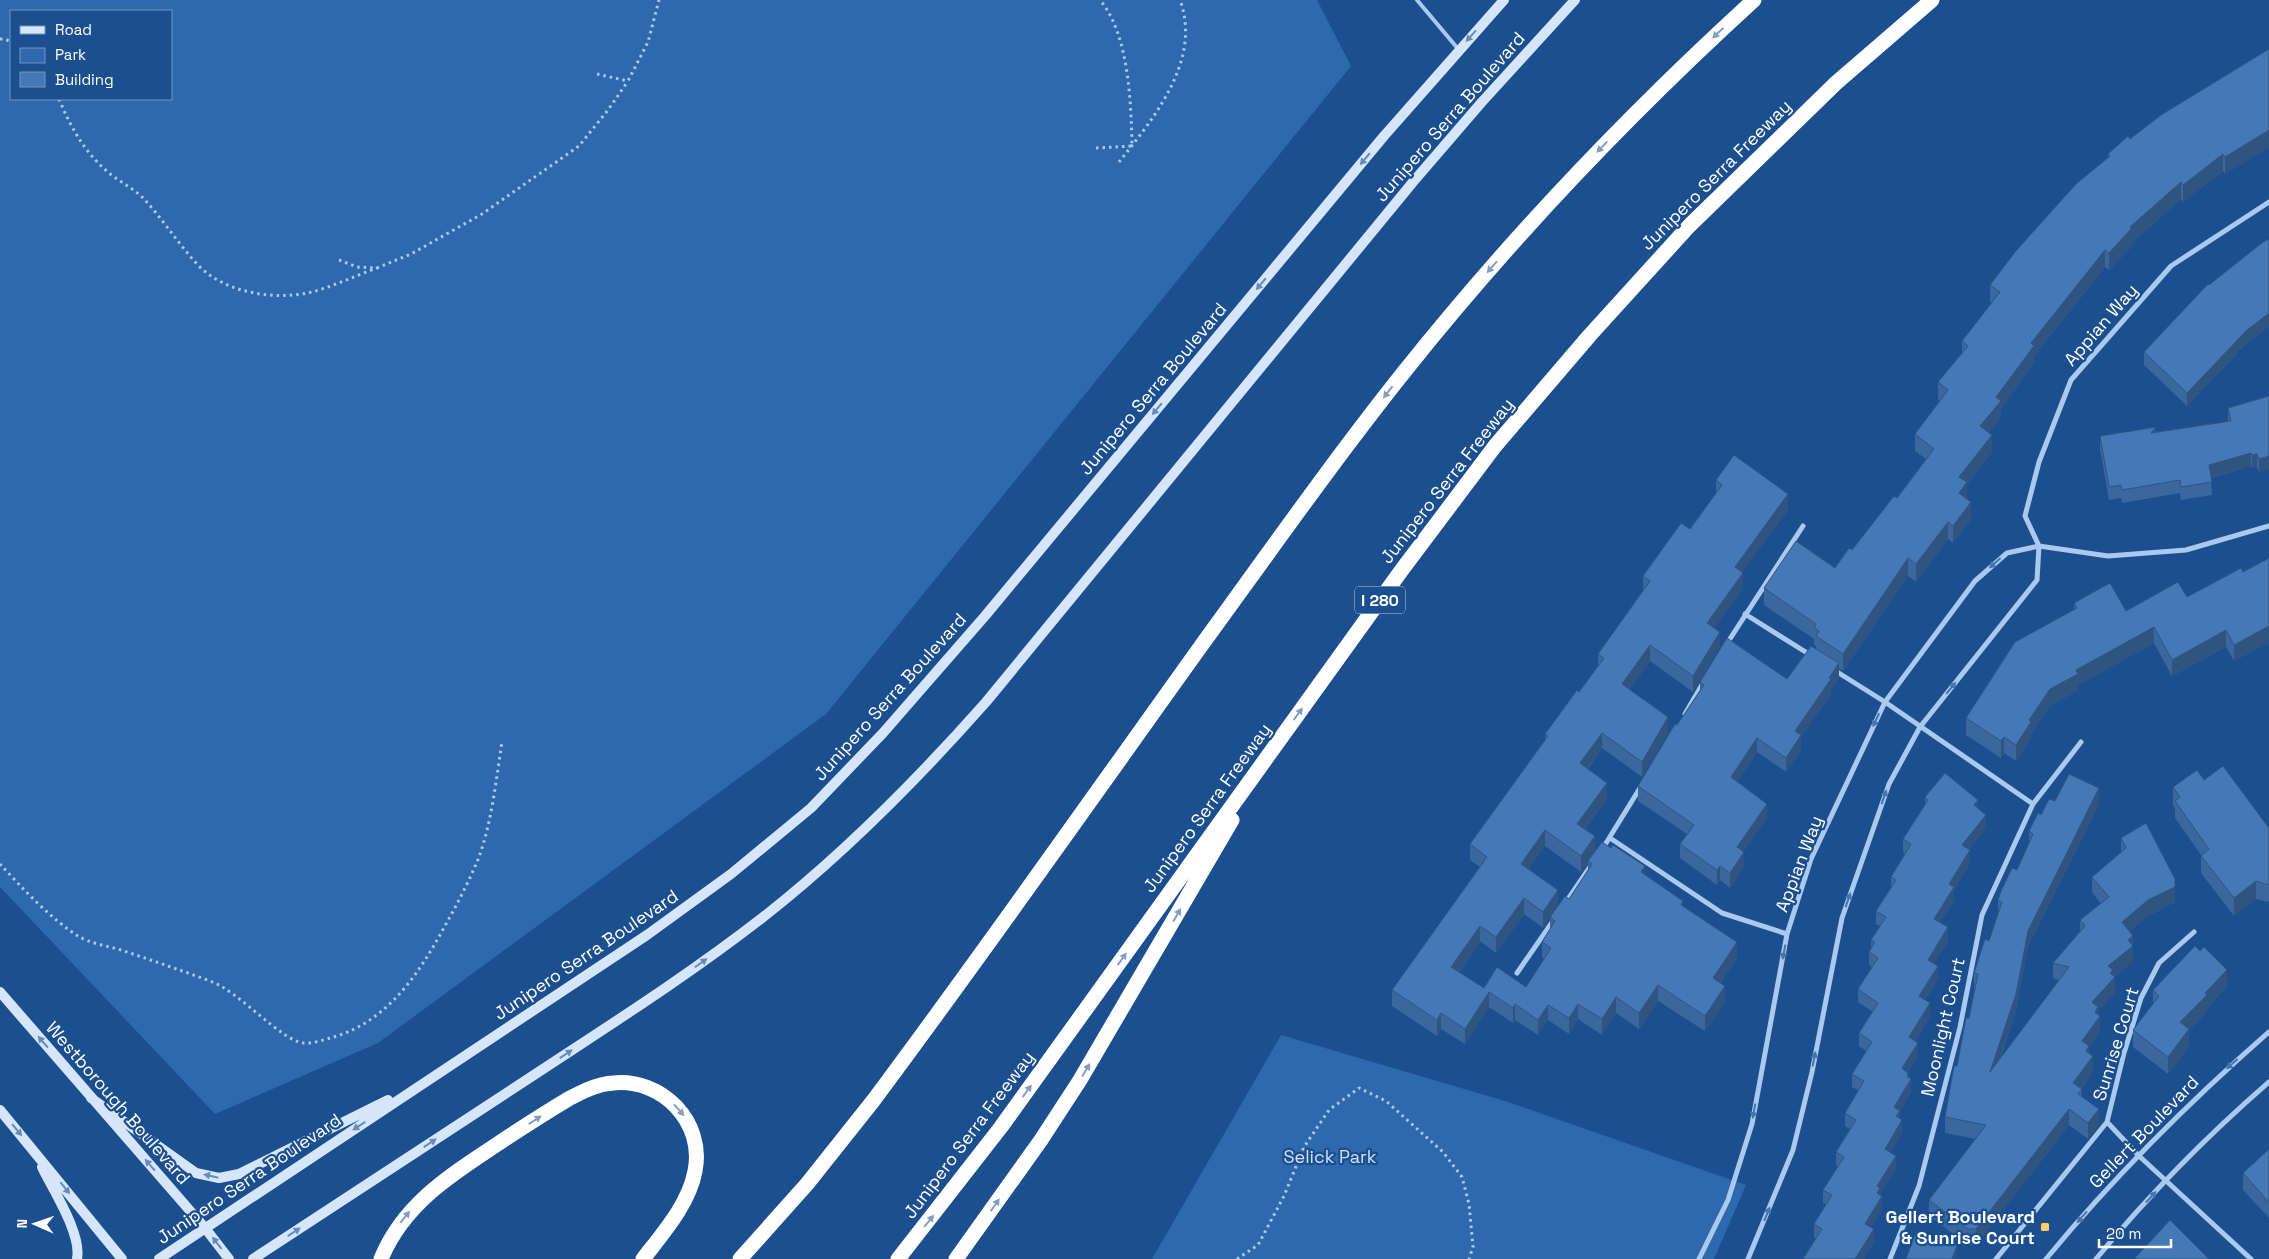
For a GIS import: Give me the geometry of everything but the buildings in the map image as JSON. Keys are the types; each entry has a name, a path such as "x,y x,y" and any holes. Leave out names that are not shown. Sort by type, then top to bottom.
{"highway":[{"path":"740,1259 807,1184 874,1101 1314,490 1410,364 1484,277 1578,172 1651,97 1754,0"},
{"name":"Junipero Serra Freeway","path":"898,1259 1006,1120 1456,496 1590,335 1689,226 1836,83 1932,0"},
{"path":"956,1259 1080,1080 1276,744"},
{"path":"381,1259 403,1220 422,1198 446,1178 570,1098 592,1087 623,1082 652,1089 671,1101 688,1121 696,1146 695,1170 687,1194 665,1230 643,1259"}],"main road":[{"name":"Junipero Serra Boulevard","path":"159,1259 610,960 724,880 778,836 848,771 991,610 1316,216 1504,0"},
{"name":"Junipero Serra Boulevard","path":"253,1259 678,979 776,907 879,816 916,780 986,702 1413,182 1481,103 1575,0"},
{"name":"Westborough Boulevard","path":"0,992 205,1228 229,1259"},
{"path":"91,1098 196,1173 219,1178 239,1174 429,1079"},
{"path":"0,1110 122,1259"},
{"path":"34,1151 73,1230 78,1252 77,1259"}],"street":[{"name":"Appian Way","path":"1748,1259 1793,1150 1812,1072 1842,918 1889,784 1920,726 2037,580 2039,546 2025,516 2039,462 2071,380 2171,266 2269,202"},
{"path":"1725,647 1744,614 1803,526"},
{"path":"2039,546 2108,556 2186,550 2269,526"},
{"name":"Appian Way","path":"1699,1259 1728,1200 1752,1124 1787,934 1811,859 1885,702 1975,580 2007,553 2039,546"},
{"path":"1744,614 1819,660"},
{"path":"1827,666 1885,702 2033,804"},
{"path":"1680,722 1705,680"},
{"name":"Moonlight Court","path":"1890,1259 1919,1186 1960,1027 1982,915 2033,804 2081,742"},
{"path":"1599,854 1645,780"},
{"path":"1610,838 1722,913 1787,934"},
{"path":"1561,910 1594,862"},
{"path":"1517,973 1555,918"},
{"name":"Sunrise Court","path":"1996,1259 2107,1122 2124,1052 2141,998 2159,963 2194,932"},
{"name":"Gellert Boulevard","path":"2046,1259 2138,1155 2216,1078 2269,1032"},
{"path":"2096,1259 2166,1181 2269,1082"},
{"name":"Sunrise Court","path":"2107,1122 2138,1155 2252,1259"}],"lane":[{"path":"1417,0 1459,50"}],"path":[{"path":"59,100 71,126 90,155 111,175 137,192 156,212 196,263 216,281 247,291 280,296 312,292 411,254 482,214 579,146 628,81 648,42 659,0"},
{"path":"1100,0 1106,7 1122,48 1131,102 1132,146"},
{"path":"1119,162 1153,120 1182,57 1187,33 1185,13 1180,0"},
{"path":"597,74 628,81"},
{"path":"1096,148 1132,146"},
{"path":"339,260 357,267 376,268"},
{"path":"0,864 34,900 78,936 214,982 243,1000 291,1038 304,1043 319,1041 346,1034 374,1017 393,1002 414,978 437,942 461,897 479,856 490,814 502,742"},
{"path":"1237,1259 1258,1245 1284,1196 1304,1147 1329,1110 1360,1088 1386,1101 1444,1152 1462,1177 1469,1204 1473,1247 1470,1259"}],"green space":[{"path":"0,0 1317,0 1351,66 826,714 378,1043 215,1114 0,887"},
{"name":"Selick Park","path":"1281,1035 1505,1101 1746,1185 1714,1259 1152,1259"}],"place":[{"name":"Gellert Boulevard & Sunrise Court","path":"2045,1227"}]}
